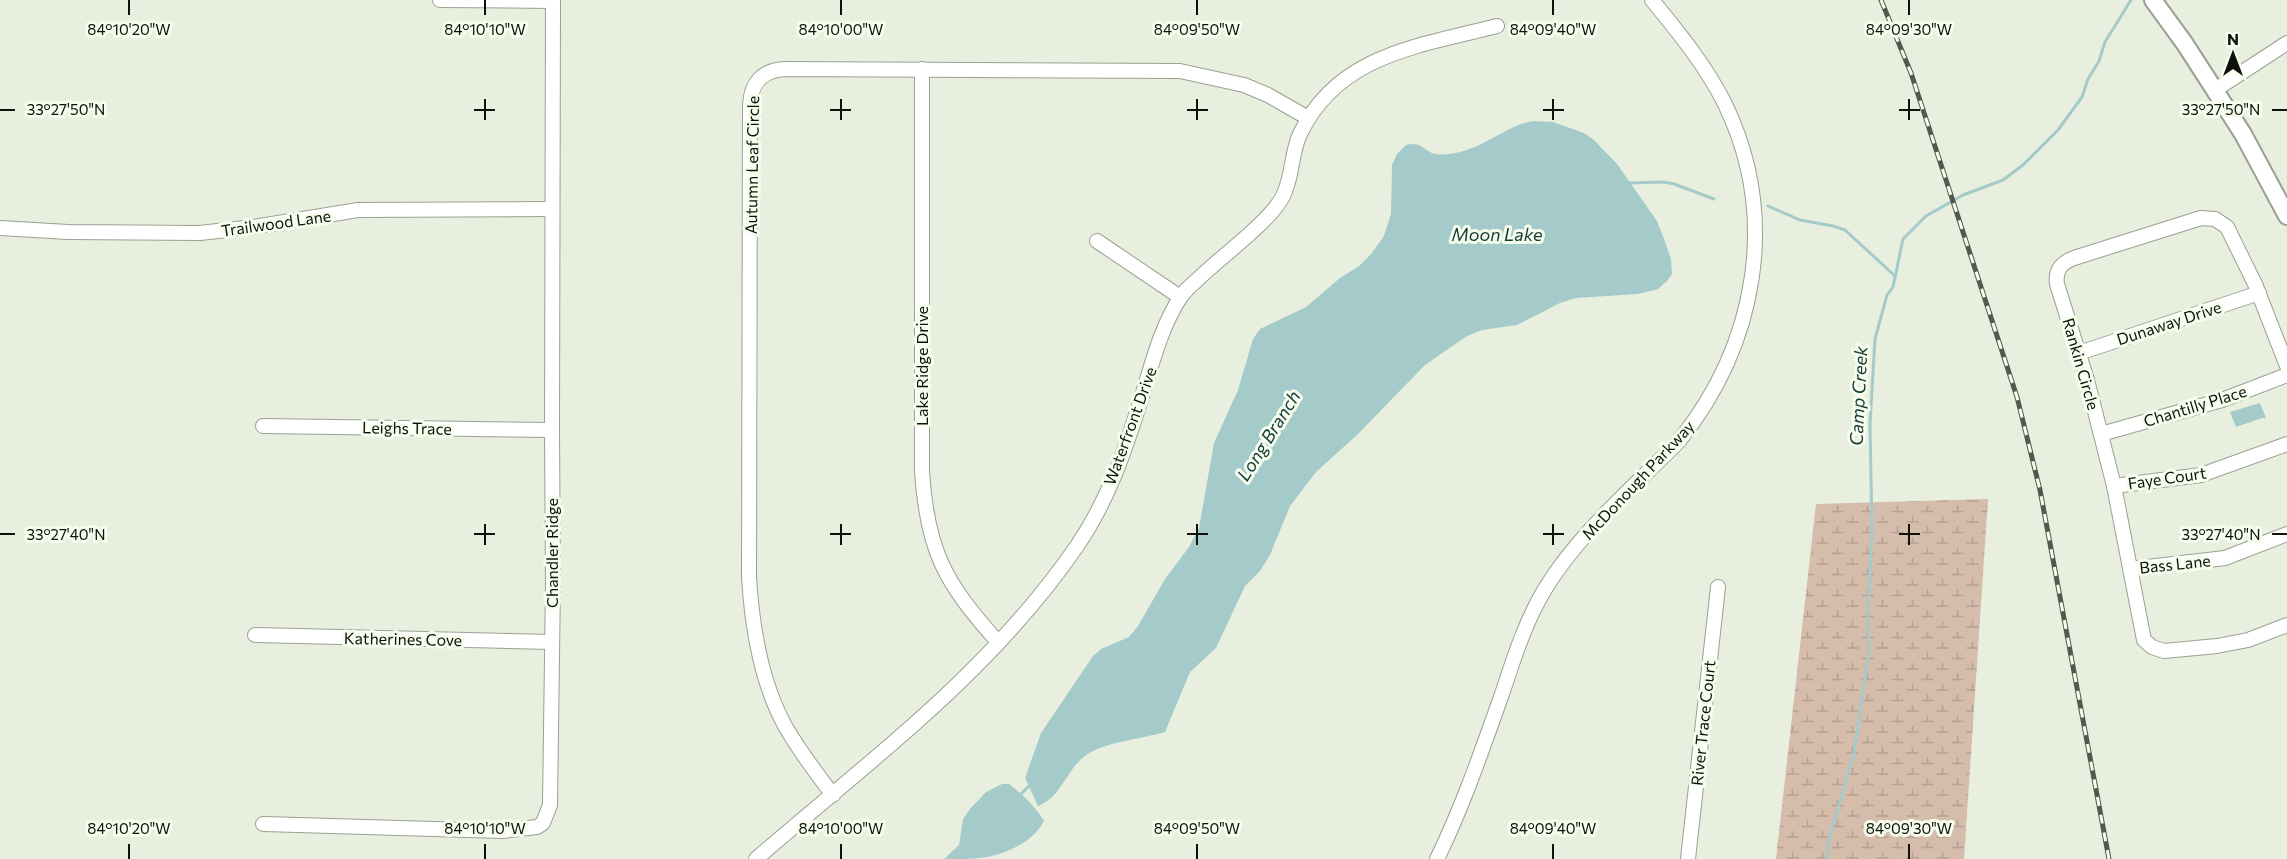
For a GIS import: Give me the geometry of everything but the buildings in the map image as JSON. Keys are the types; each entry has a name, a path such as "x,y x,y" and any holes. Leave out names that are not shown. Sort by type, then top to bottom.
{"main road":[{"path":"2153,0 2215,90 2258,159 2287,216"}],"street":[{"path":"440,0 553,1"},
{"name":"McDonough Parkway","path":"1437,859 1468,789 1522,635 1545,590 1584,537 1691,426 1721,377 1743,322 1751,280 1754,239 1752,196 1743,156 1728,113 1712,82 1696,56 1652,0"},
{"name":"Chandler Ridge","path":"263,824 502,831 530,829 543,823 550,805 554,584 553,1"},
{"name":"Waterfront Drive","path":"756,859 928,714 998,642 1052,581 1079,543 1096,513 1125,449 1163,333 1180,297 1215,261 1271,213 1283,196 1298,137 1308,118 1325,95 1352,72 1383,57 1497,26"},
{"path":"2215,90 2287,43"},
{"name":"Lake Ridge Drive","path":"922,69 922,471 925,513 933,544 946,573 965,604 998,642"},
{"name":"Autumn Leaf Circle","path":"833,795 784,724 762,663 752,612 749,577 750,99 753,88 760,78 776,70 1180,71 1244,85 1268,95 1308,118"},
{"name":"Trailwood Lane","path":"0,228 68,232 200,233 358,210 552,209"},
{"name":"Rankin Circle","path":"2287,366 2259,293 2227,227 2215,219 2201,218 2074,258 2060,266 2056,278 2079,353 2114,486 2142,634 2147,644 2164,651 2226,645 2248,640 2287,625"},
{"path":"1097,241 1180,297"},
{"name":"Dunaway Drive","path":"2079,353 2259,293"},
{"name":"Chantilly Place","path":"2101,434 2222,400 2287,375"},
{"name":"Leighs Trace","path":"263,426 552,430"},
{"name":"Faye Court","path":"2114,486 2201,476 2287,444"},
{"name":"Bass Lane","path":"2130,569 2225,558 2287,534"},
{"name":"River Trace Court","path":"1688,859 1718,587"},
{"name":"Katherines Cove","path":"255,635 552,642"}],"green space":[{"path":"1988,499 1964,859 1776,859 1816,504"}],"water":[{"name":"Moon Lake","path":"1553,122 1584,133 1617,164 1657,221 1671,259 1672,274 1667,281 1658,289 1638,294 1576,298 1560,303 1517,325 1482,330 1467,336 1425,365 1357,435 1316,472 1290,506 1270,555 1260,571 1245,586 1216,648 1190,672 1165,732 1112,744 1093,751 1078,762 1052,797 1038,806 1025,778 1041,733 1093,656 1101,649 1129,637 1138,626 1165,579 1189,547 1199,528 1214,443 1238,390 1253,339 1260,329 1306,307 1371,254 1384,236 1391,214 1392,165 1397,154 1406,145 1418,145 1435,154 1453,153 1470,149 1524,123"},
{"path":"2260,403 2266,418 2236,427 2230,412"},
{"path":"1002,784 1009,784 1037,811 1044,821 1038,830 1015,848 996,855 944,859 959,845 963,819 970,809 986,792"}],"waterway":[{"name":"Camp Creek","path":"1827,859 1828,843 1854,753 1869,651 1868,609 1872,531 1870,424 1875,339 1887,295 1893,287 1903,239 1926,216 1963,195 2003,180 2023,165 2058,130 2082,97 2105,42 2131,0"},
{"name":"Long Branch","path":"1629,183 1664,182 1714,199"},
{"name":"Long Branch","path":"1768,206 1800,220 1845,230 1895,276"},
{"name":"Long Branch","path":"1019,796 1031,784"}],"railway":[{"path":"1881,0 1911,73 2017,397 2040,490 2109,859"}]}
